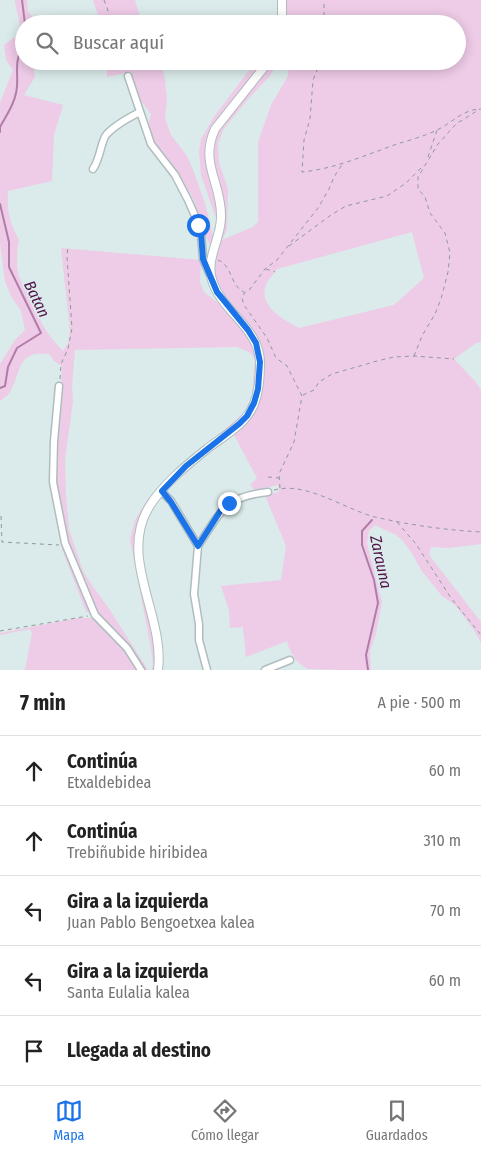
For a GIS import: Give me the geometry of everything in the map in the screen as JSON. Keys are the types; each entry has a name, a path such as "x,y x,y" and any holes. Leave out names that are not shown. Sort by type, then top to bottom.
{"street":[{"path":"282,0 282,15"},
{"path":"210,274 211,259 221,224 218,194 209,160 211,137 220,121 262,70"},
{"path":"128,76 151,144 175,175 188,200 201,233 203,259 213,284 221,298 248,330 256,343 260,362 258,389 254,403 243,420 186,466 162,491 146,513 139,545 142,571 158,645 158,670"},
{"path":"93,169 98,162 106,136 130,117 140,112"},
{"path":"59,386 54,441 53,482 65,543 96,615 127,648 141,670"},
{"path":"162,491 171,502 198,546"},
{"path":"207,670 199,640 199,624 194,594 198,546 224,507 249,494 268,492"},
{"path":"265,670 290,660"}],"path":[{"path":"104,0 110,15"},
{"path":"324,0 324,15"},
{"path":"127,70 128,76"},
{"path":"317,70 313,80 310,119 304,140 302,172 314,171 343,163 437,130 466,112 481,109"},
{"path":"286,248 346,206 386,196 406,183 426,162 438,144 456,124 481,109"},
{"path":"414,356 422,336 436,314 448,272 450,253 445,233 430,213 425,197 418,189 418,177 433,146 437,130"},
{"path":"343,163 318,208 277,260 265,268 242,298 244,305 267,338 276,358 287,366 302,396 294,442 282,466 279,478 280,488 296,488 373,516 396,522 481,532"},
{"path":"59,386 61,364 68,349 72,328 67,257 68,245"},
{"path":"211,259 221,260 228,268 235,285 239,290 245,292"},
{"path":"265,268 275,272"},
{"path":"302,396 314,390 319,382 332,374 376,360 414,356 454,359"},
{"path":"268,477 279,478"},
{"path":"1,516 2,542 59,545 65,543"},
{"path":"396,522 416,544 451,598 481,635"},
{"path":"0,632 75,617 96,615"}],"shaded area":[{"path":"15,0 27,0 28,11 31,15 18,15"},
{"path":"93,0 135,0 139,15 98,15"},
{"path":"285,0 481,0 481,342 476,343 454,359 481,390 481,544 449,548 431,547 429,555 481,622 481,643 474,630 455,605 442,596 421,570 402,540 375,525 369,531 367,543 382,602 376,634 370,651 371,670 308,669 294,657 287,641 246,657 243,627 230,628 229,610 221,586 281,580 286,546 265,495 279,492 278,485 255,490 250,485 257,478 233,433 245,423 258,404 262,376 261,357 259,341 220,291 214,276 214,263 222,234 212,161 214,139 218,129 266,70 273,70 223,130 218,144 219,163 228,189 227,230 222,240 253,227 258,222 258,142 271,105 288,76 288,70 466,70 466,15 285,15","holes":["412,232 424,278 394,305 299,328 286,321 269,306 265,293 267,283 277,269"]},
{"path":"15,37 15,70 34,70 35,77 24,95 63,105 54,135 52,181 8,191 9,216 19,239 17,260 19,276 32,299 39,318 54,341 63,351 68,343 70,331 61,248 201,260 200,282 204,292 227,310 252,342 257,352 258,370 254,398 247,411 239,421 183,466 138,527 155,640 155,670 152,670 151,648 130,539 135,520 148,499 181,464 245,411 252,396 255,360 251,353 237,347 75,350 72,385 73,401 65,460 69,529 83,571 148,670 144,670 126,645 97,613 68,544 56,482 62,366 54,361 49,354 31,355 22,363 10,392 0,401 0,364 15,340 25,330 21,311 11,296 5,281 0,243 0,103 13,70 6,60 4,45"},
{"path":"107,70 163,70 167,98 165,118 171,135 187,156 205,203 214,240 211,247 201,226 194,200 176,170 152,142 149,122 151,114 138,97 131,72 107,77"},
{"path":"249,70 258,70 217,120 206,147 207,166 218,205 218,224 201,175 199,152 201,139 214,117"},
{"path":"64,547 92,613 86,612 62,549"},
{"path":"78,618 96,618 116,638 139,670 25,670 32,633 30,629 0,635 0,633"}],"waterway":[{"name":"Batan","path":"22,0 24,15"},
{"name":"Batan","path":"0,132 0,127 15,97 17,70"},
{"name":"Batan","path":"0,204 9,242 9,267 41,333 17,348 8,367 5,386 0,388"},
{"name":"Zarauna","path":"368,670 366,655 378,603 374,580 362,545 362,531 372,520"}],"route":[{"path":"198,225 201,233 203,259 213,284 226,305 248,330 256,343 260,356 258,389 254,403 247,416 186,466 162,491 171,502 198,546 221,510 229,503"}]}
